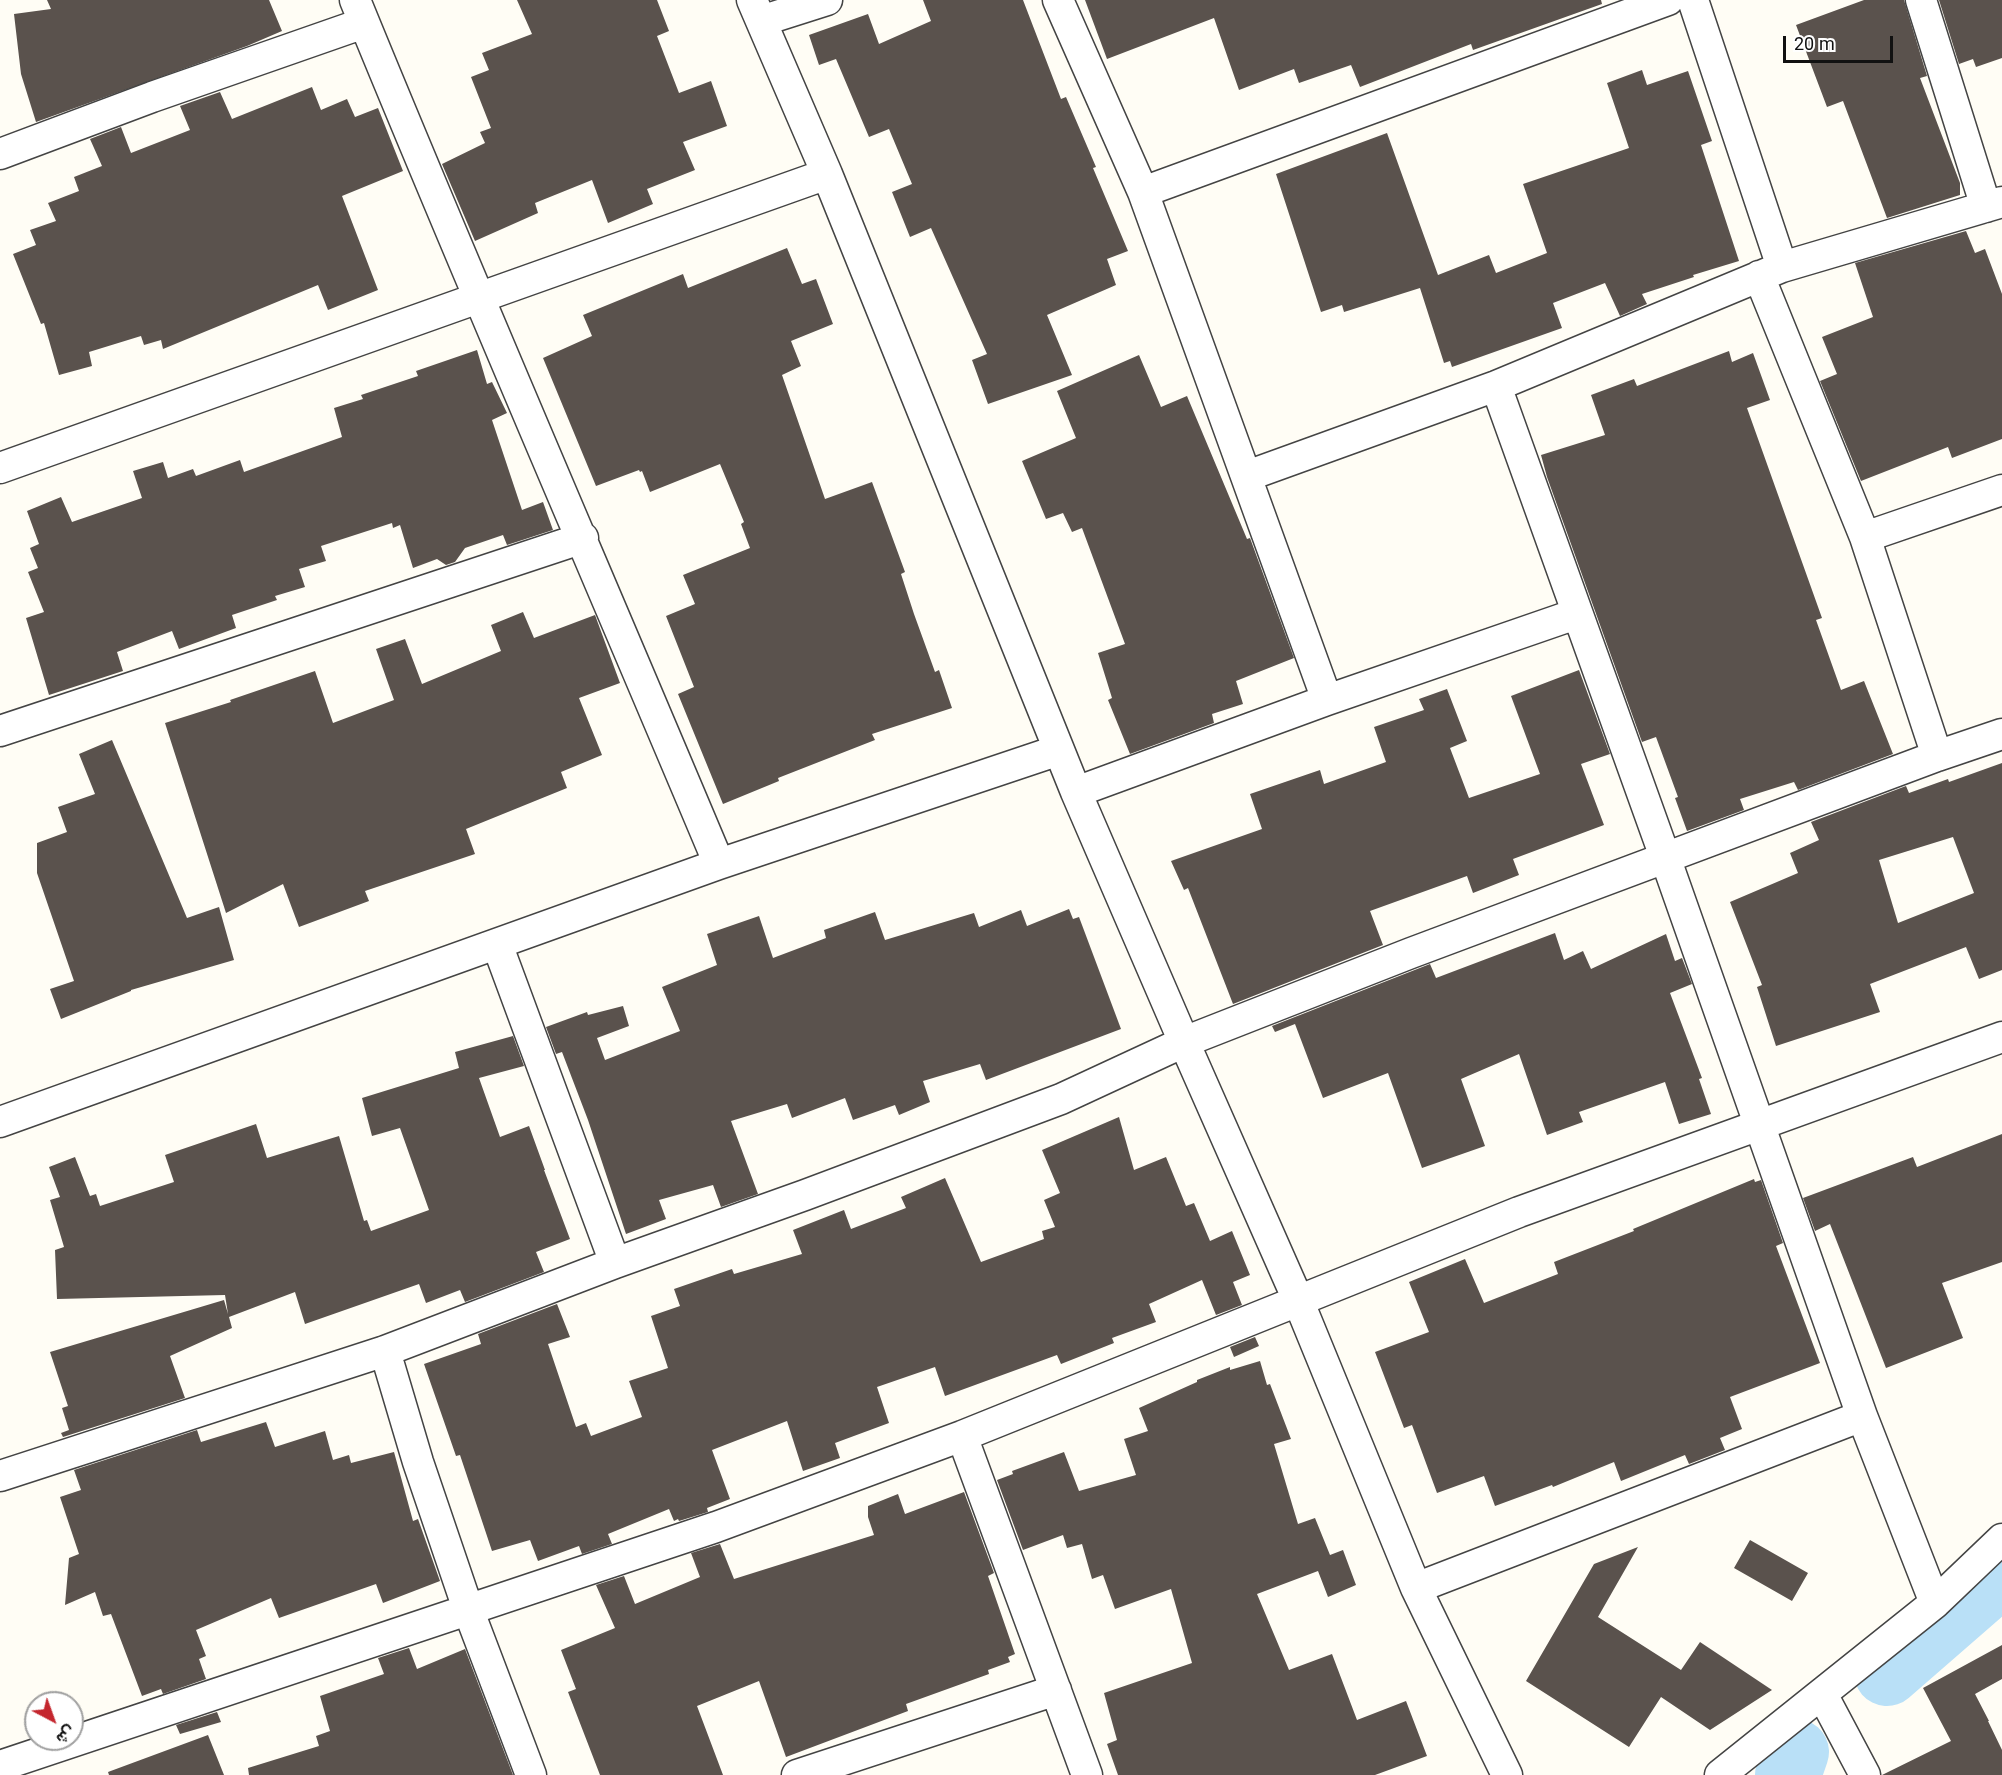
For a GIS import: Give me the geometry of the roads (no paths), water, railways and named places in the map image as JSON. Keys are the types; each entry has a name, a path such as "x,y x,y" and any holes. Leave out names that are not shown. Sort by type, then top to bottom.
{"street":[{"path":"827,0 756,11 827,174 1076,792 1298,1300 1416,1587 1507,1775"},
{"path":"1058,0 1143,192 1327,700"},
{"path":"1143,192 1668,0"},
{"path":"1693,0 1771,271 1865,537 1937,756"},
{"path":"1247,476 1496,386 1771,271 1994,204 1921,0"},
{"path":"0,154 152,97 360,12 478,298 583,538 719,864"},
{"path":"0,468 827,174"},
{"path":"1496,386 1862,1416 1935,1603"},
{"path":"1865,537 2002,490"},
{"path":"0,731 583,538"},
{"path":"1076,792 1327,700 1576,614"},
{"path":"0,1476 385,1351 615,1263 1061,1099 1184,1042 1411,953 1937,756 2002,734"},
{"path":"0,1122 719,864 1059,750"},
{"path":"497,944 615,1263"},
{"path":"0,1766 716,1527 962,1436 1520,1212 2002,1036"},
{"path":"385,1351 418,1462 468,1609 531,1775"},
{"path":"1416,1587 1862,1416"},
{"path":"962,1436 1087,1775"},
{"path":"1720,1775 1935,1603 2002,1539"},
{"path":"797,1775 1056,1690"},
{"path":"1822,1694 1865,1775"}],"waterway":[{"path":"1887,1673 2002,1573"},
{"path":"1788,1775 1796,1752"}]}
